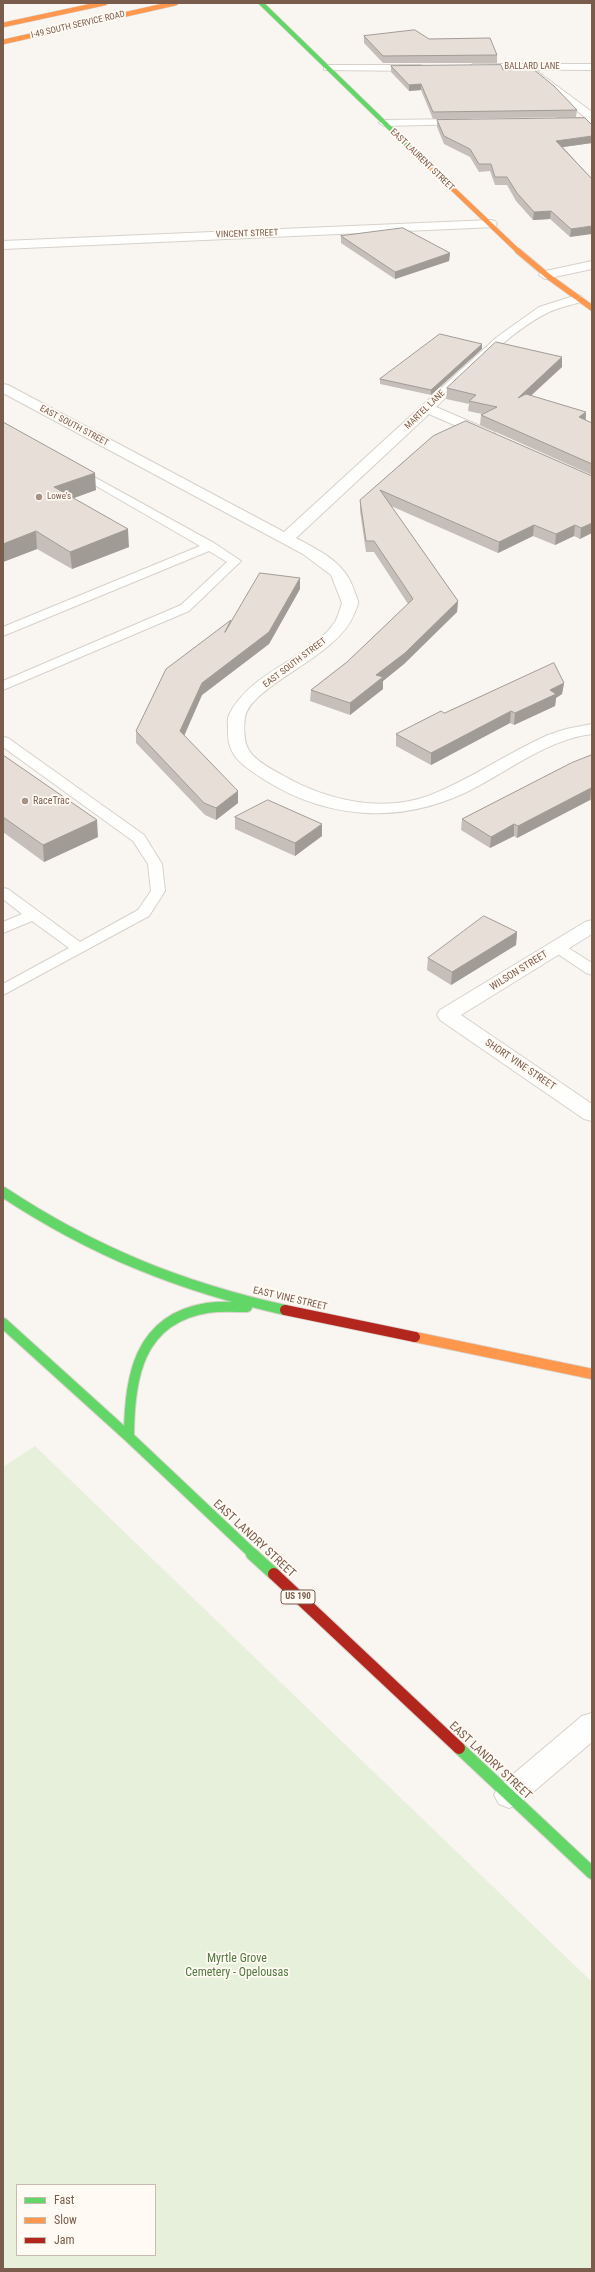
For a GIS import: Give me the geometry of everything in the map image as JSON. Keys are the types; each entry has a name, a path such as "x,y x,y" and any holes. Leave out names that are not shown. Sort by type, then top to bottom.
{"main road":[{"path":"3,25 105,3"},
{"name":"I-49 SOUTH SERVICE ROAD","path":"3,42 176,3"},
{"name":"EAST LAURENT STREET","path":"261,3 384,123 545,275 577,299 592,308"},
{"name":"EAST VINE STREET","path":"3,1192 38,1217 158,1275 264,1306 592,1374"},
{"path":"129,1437 129,1398 132,1374 139,1351 158,1330 178,1317 206,1308 264,1306"},
{"name":"EAST LANDRY STREET","path":"3,1323 129,1437 592,1873"}],"street":[{"name":"BALLARD LANE","path":"462,67 592,67"},
{"path":"530,67 592,117"},
{"path":"328,68 431,68"},
{"path":"548,122 592,121"},
{"path":"384,123 481,122"},
{"name":"VINCENT STREET","path":"3,244 491,224"},
{"path":"545,275 592,265"},
{"name":"MARTEL LANE","path":"286,539 483,356 541,311 577,299"},
{"name":"EAST SOUTH STREET","path":"3,388 286,539 326,563 341,576 349,592 350,608 342,624 328,639 252,695 237,712 234,733 240,752 272,776 310,797 347,806 385,808 421,804 452,792 551,739 580,730 592,729"},
{"path":"428,408 500,440"},
{"name":"WILSON STREET","path":"447,1015 592,926"},
{"name":"SHORT VINE STREET","path":"447,1015 592,1114"},
{"path":"509,1796 592,1725"}],"lane":[{"path":"3,686 185,608 235,561 65,464"},
{"path":"3,632 210,546"},
{"path":"3,741 139,838 155,864 158,891 144,913 3,990"},
{"path":"3,892 80,949"},
{"path":"3,928 34,914"},
{"path":"557,947 592,970"}],"green space":[{"name":"Myrtle Grove Cemetery - Opelousas","path":"35,1446 592,1982 592,2269 3,2269 3,1467"}],"building":[{"path":"415,30 429,39 490,38 497,55 383,56 364,36"},
{"path":"501,65 503,70 533,69 554,86 577,110 433,112 421,84 409,85 391,66"},
{"path":"585,118 592,125 592,136 556,141 592,179 592,226 571,229 551,211 534,212 517,193 507,177 495,177 491,164 479,164 470,149 444,136 437,120"},
{"path":"403,228 450,253 395,272 341,236"},
{"path":"440,334 482,344 431,390 380,379"},
{"path":"496,342 562,357 518,398 526,394 586,412 579,417 592,423 592,464 481,415 497,407 469,401 476,395 447,388"},
{"path":"466,421 592,476 592,523 581,528 575,525 556,534 534,525 499,542 380,490 458,601 405,653 376,675 383,677 350,703 311,690 347,662 413,599 374,541 366,541 360,500 433,436"},
{"name":"Lowe's","path":"3,422 95,473 54,487 128,529 70,552 36,531 3,544"},
{"path":"260,573 300,578 269,632 202,683 180,731 238,791 216,808 204,803 136,731 166,669 231,620 225,632"},
{"path":"554,663 564,683 550,690 556,694 515,713 511,711 431,753 396,734 441,711 444,713"},
{"name":"RaceTrac","path":"3,755 97,820 43,845 3,817"},
{"path":"592,755 592,789 591,788 518,826 514,824 491,837 462,819 571,763"},
{"path":"268,800 322,824 295,843 235,817"},
{"path":"484,916 517,932 452,972 428,958"}],"traffic: fast":[{"path":"261,3 432,169"},
{"path":"3,1192 68,1233 138,1266 210,1291 248,1302 285,1310"},
{"path":"129,1437 131,1387 134,1372 148,1343 158,1331 173,1321 194,1311 212,1307 247,1307"},
{"path":"3,1323 129,1437 274,1574"},
{"path":"459,1748 592,1873"}],"traffic: slow":[{"path":"3,25 105,3"},
{"path":"3,42 176,3"},
{"path":"432,169 529,260 549,277 592,308"},
{"path":"415,1337 592,1374"}],"traffic: jam":[{"path":"285,1310 415,1337"},
{"path":"274,1574 459,1748"}],"place":[{"name":"Lowe's","path":"39,497"},
{"name":"RaceTrac","path":"25,801"}]}
